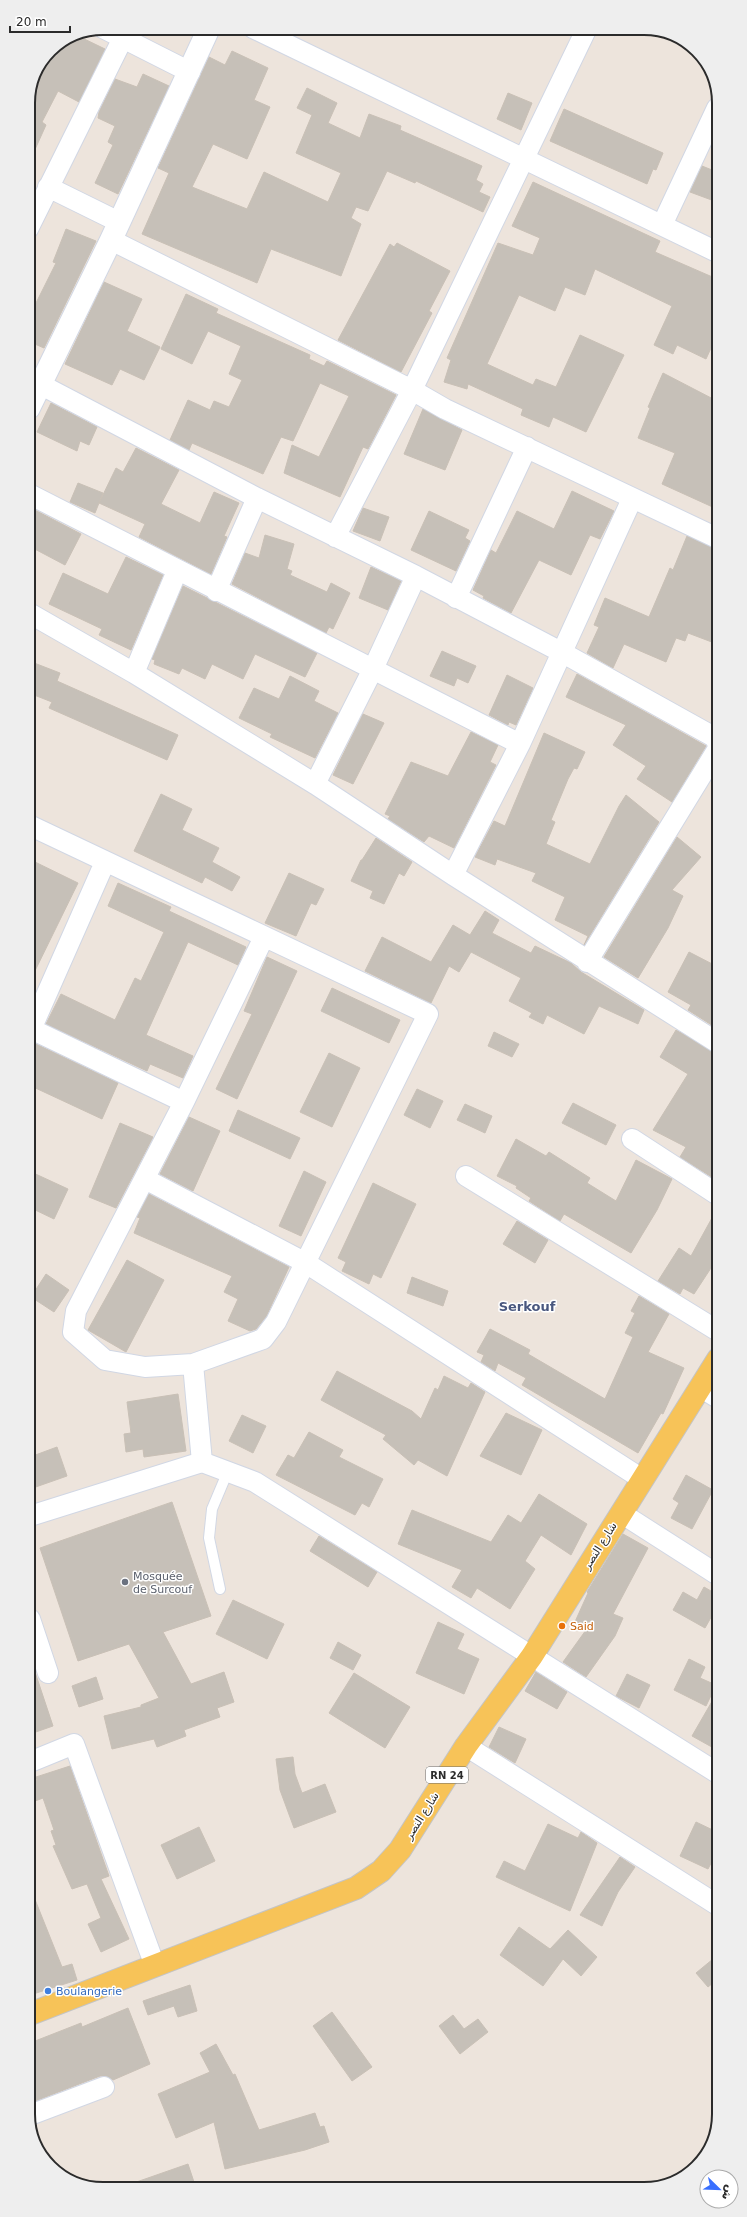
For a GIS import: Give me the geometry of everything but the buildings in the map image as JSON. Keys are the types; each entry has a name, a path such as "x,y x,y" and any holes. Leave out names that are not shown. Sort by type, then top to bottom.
{"main road":[{"path":"35,381 115,231 206,35"},
{"name":"شارع النصر","path":"35,2012 356,1888 382,1871 400,1850 466,1746 532,1656 642,1479 709,1393 712,1382"}],"street":[{"path":"117,35 190,72"},
{"path":"267,35 525,158 712,250"},
{"path":"334,537 412,390 584,35"},
{"path":"35,214 123,38"},
{"path":"662,225 712,117"},
{"path":"48,187 115,231 412,390 444,409 528,447 712,536"},
{"path":"35,381 257,498 416,576 563,653 712,736"},
{"path":"456,598 528,447"},
{"path":"35,497 216,591 520,744"},
{"path":"216,591 257,498"},
{"path":"452,875 520,744 563,653 632,498"},
{"path":"134,673 177,571"},
{"path":"315,784 373,669 416,576"},
{"path":"35,616 134,673 315,784 587,962 712,1039"},
{"path":"587,962 712,758"},
{"path":"35,828 428,1014 306,1264 276,1322 263,1339 193,1364 145,1367 105,1360 73,1332 76,1311 184,1102 264,937"},
{"path":"35,1020 106,862"},
{"path":"35,1033 184,1102"},
{"path":"632,1139 712,1192"},
{"path":"466,1176 712,1327"},
{"path":"145,1179 306,1264 642,1479"},
{"path":"193,1364 202,1462"},
{"path":"35,1514 202,1462 228,1471 255,1482 712,1770"},
{"path":"621,1513 712,1571"},
{"path":"35,1634 48,1673"},
{"path":"35,1760 74,1744 155,1966"},
{"path":"466,1746 712,1902"},
{"path":"35,2113 104,2087"}],"lane":[{"path":"220,1589 209,1538 212,1509 228,1471"}],"place":[{"name":"Mosquée de Surcouf","path":"125,1582"},
{"name":"Said","path":"562,1626"},
{"name":"Boulangerie","path":"48,1991"}],"district":[{"name":"Serkouf","path":"527,1306"}]}
